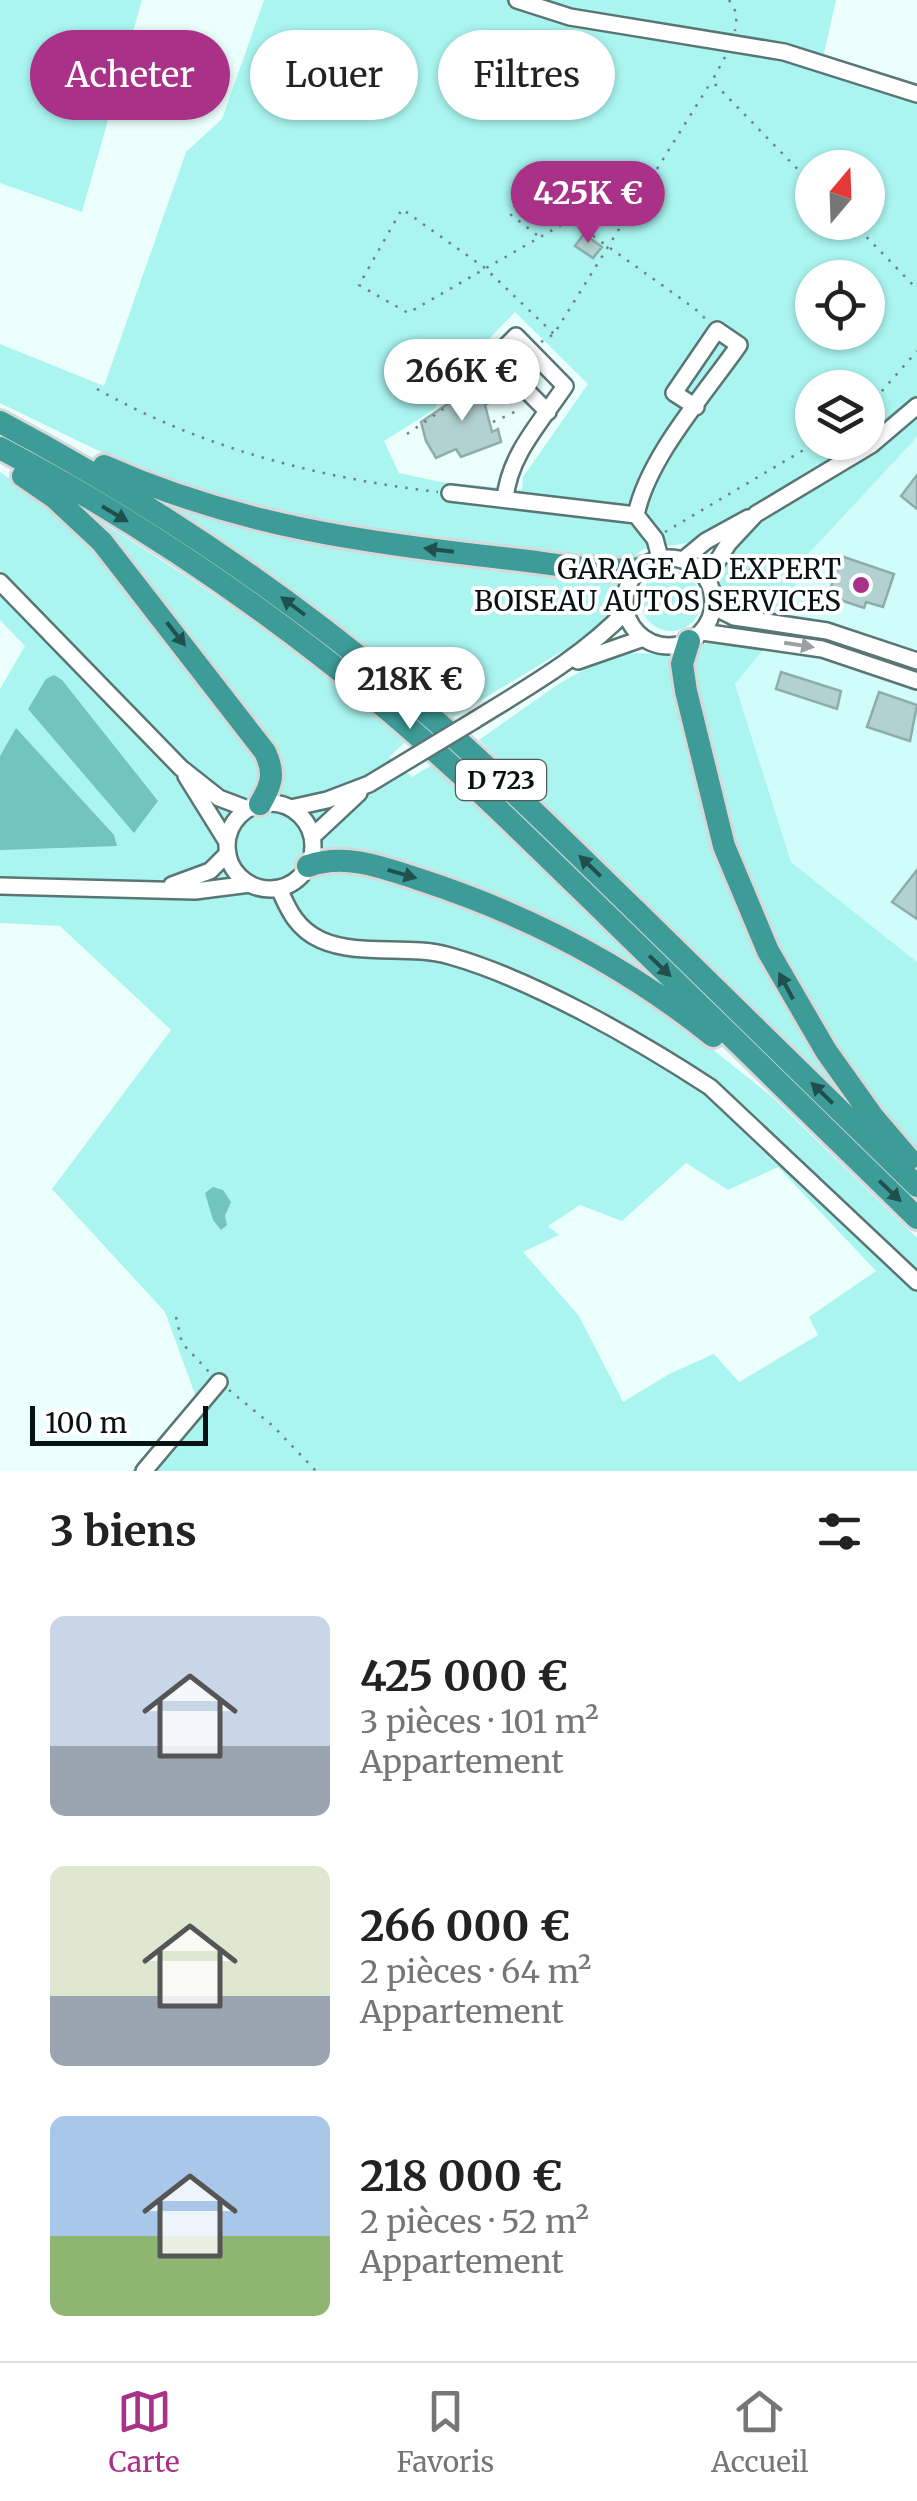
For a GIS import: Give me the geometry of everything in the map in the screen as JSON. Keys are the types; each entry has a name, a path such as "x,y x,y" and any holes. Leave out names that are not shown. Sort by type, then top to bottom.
{"highway":[{"name":"D 723","path":"0,422 205,544 405,694 503,782 917,1186"},
{"path":"31,439 53,441 138,481 196,502 306,532 610,569 650,564"},
{"name":"D 723","path":"0,448 185,558 358,686 497,808 917,1218"},
{"path":"0,462 55,498 102,542 265,752 273,780 254,806"},
{"path":"696,637 682,664 686,691 719,826 768,951 826,1051 873,1117 917,1167"},
{"path":"308,866 328,859 360,862 510,912 596,955 667,1001 739,1058 770,1074"}],"street":[{"path":"517,0 570,17 784,52 917,94"},
{"path":"636,515 643,486 654,465 696,407 739,345 717,330 674,392 696,407"},
{"path":"505,500 509,471 548,412 565,386 516,336 494,358 548,412"},
{"path":"650,564 683,560 706,541 871,445 917,406"},
{"path":"450,493 636,515 662,534 650,564 627,588 626,611 644,638 666,646 696,637 822,649 917,681"},
{"path":"706,578 728,544 756,514"},
{"path":"683,560 706,578 714,600 722,611 734,617 827,631 917,661"},
{"path":"0,582 181,768 220,798 254,806 270,803 291,808 301,816 312,837 308,866 300,876 279,888 251,884 195,890 0,886"},
{"path":"696,637 713,612 714,600"},
{"path":"312,837 370,784 560,668 626,611"},
{"path":"560,668 644,638"},
{"path":"181,768 228,848 232,866 251,884"},
{"path":"291,808 370,784"},
{"path":"156,888 188,882 210,871 228,848 230,829 254,806"},
{"path":"279,888 297,922 321,940 336,945 404,948 447,955 558,1001 672,1062 710,1087 738,1112 917,1282"},
{"path":"144,1471 219,1382"}],"path":[{"path":"530,350 554,334 712,81 733,42 737,14 730,0"},
{"path":"712,81 795,166"},
{"path":"554,334 485,268 402,209 359,285 408,312 485,268 570,220 655,171"},
{"path":"540,237 510,214 526,188 694,308 717,330"},
{"path":"869,240 917,289"},
{"path":"885,388 917,352"},
{"path":"408,434 503,368"},
{"path":"97,390 149,418 279,464 378,485 450,493"},
{"path":"493,422 521,409"},
{"path":"662,534 795,455"},
{"path":"727,561 748,574 754,563"},
{"path":"176,1317 182,1343 316,1471"}],"shaded area":[{"path":"0,0 142,0 134,30 30,30 30,120 108,120 82,212 0,183"},
{"path":"264,0 836,0 823,58 917,87 917,437 809,553 783,614 734,605 720,591 727,561 762,522 749,507 689,543 644,549 628,560 612,610 591,634 453,717 279,579 147,492 134,468 0,403 0,344 104,386 186,152 221,120 230,120 230,96 250,40 250,120 418,120 418,30 253,30","holes":["515,312 588,384 523,477 522,490 441,482 399,473 384,441 435,409 442,387"]},
{"path":"917,437 917,962 791,862 735,683 776,635 808,553"},
{"path":"0,472 66,520 81,509 289,648 405,742 389,757 412,777 432,765 670,992 659,1007 770,1095 917,1238 917,1471 131,1471 196,1397 165,1312 52,1189 171,1030 60,926 0,923 0,689 25,646 0,620","holes":["686,1163 728,1190 778,1167 876,1271 809,1317 818,1335 739,1382 714,1354 671,1373 623,1402 579,1316 523,1252 559,1235 548,1226 580,1205 622,1221"]},
{"path":"671,571 692,580 701,601 692,622 671,631 650,622 641,601 650,580"},
{"path":"738,622 823,633 917,664 917,676 735,630"},
{"path":"710,642 767,645 735,684 791,862 917,962 917,1154 856,1112 479,740 560,683 614,653 678,654"},
{"path":"54,675 158,801 134,833 28,709 46,679"},
{"path":"16,728 114,835 117,846 0,850 0,756"},
{"path":"213,1187 223,1190 231,1202 225,1216 227,1225 221,1230 213,1220 205,1193"}],"building":[{"path":"584,234 602,247 593,258 575,246"},
{"path":"483,380 496,399 485,405 492,432 498,429 501,442 461,457 456,449 436,458 421,422"},
{"path":"917,475 917,509 901,496"},
{"name":"GARAGE AD EXPERT BOISEAU AUTOS SERVICES","path":"841,556 894,574 883,607 866,602 864,608 828,596"},
{"path":"781,672 841,691 837,709 776,689"},
{"path":"879,692 917,705 910,741 867,727"},
{"path":"917,870 917,919 892,902"}],"place":[{"name":"GARAGE AD EXPERT BOISEAU AUTOS SERVICES","path":"861,585"}]}
